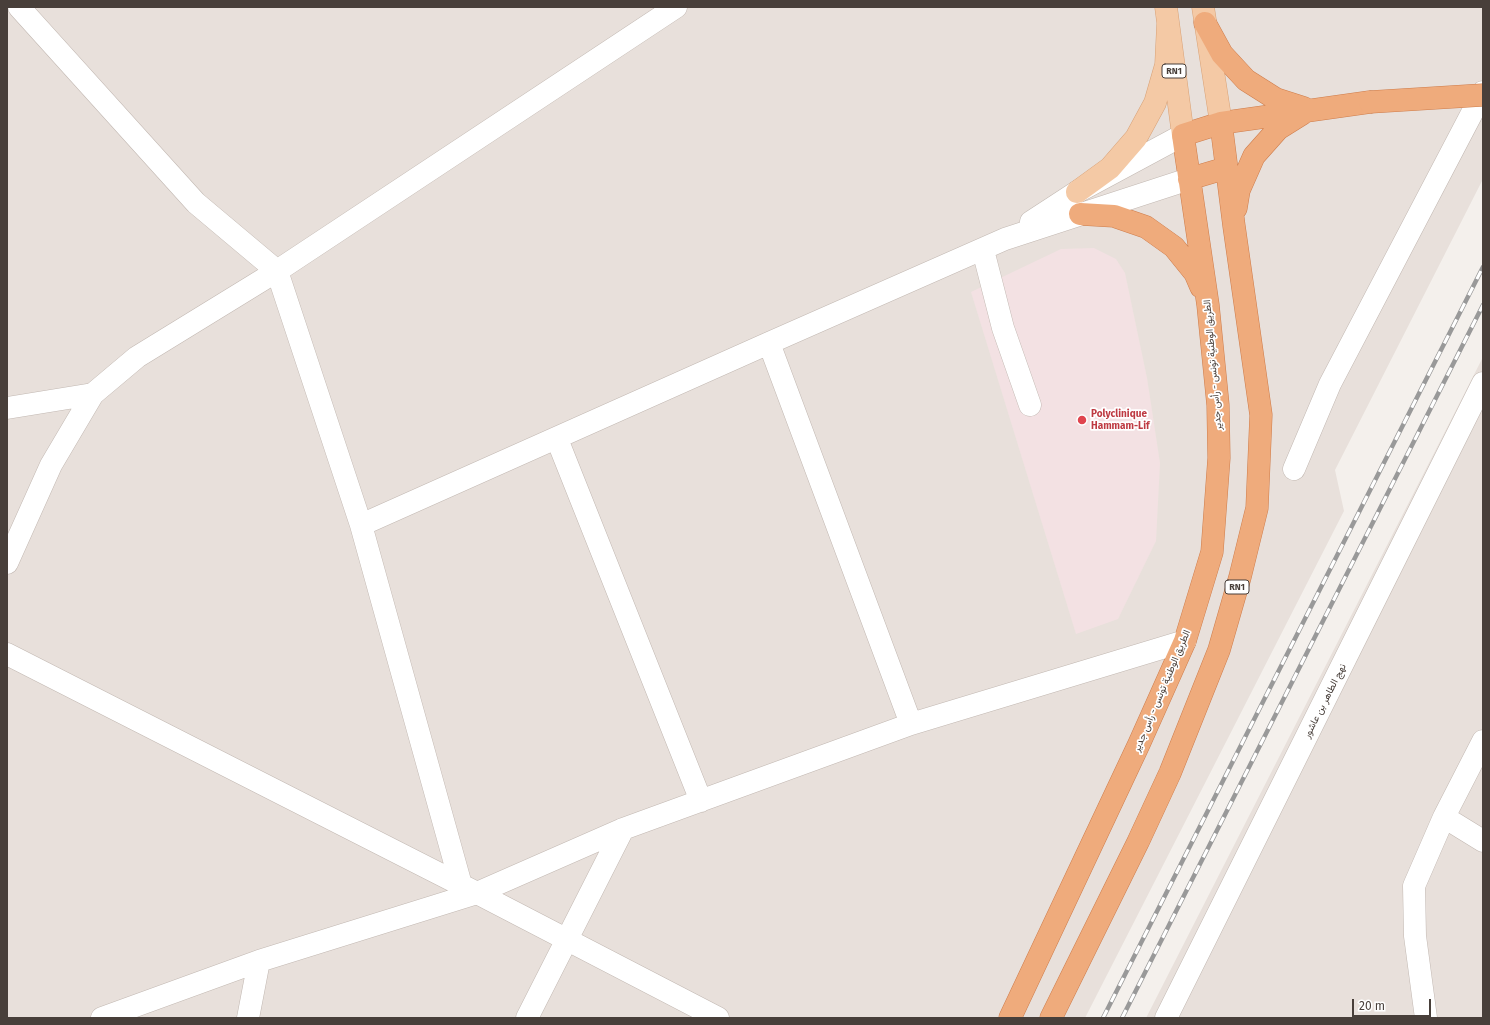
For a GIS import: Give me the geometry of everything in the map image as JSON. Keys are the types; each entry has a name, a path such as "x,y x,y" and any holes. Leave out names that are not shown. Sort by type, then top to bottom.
{"highway":[{"path":"1204,15 1222,54 1246,80 1276,99 1309,110"},
{"path":"1183,135 1221,123 1309,110 1370,102 1483,95"},
{"path":"1234,226 1239,190 1254,156 1278,129 1309,110"},
{"name":"RN1","path":"1051,1018 1170,774 1220,650 1257,508 1261,415 1221,123"},
{"name":"الطريق الوطنية تونس - رأس جدير","path":"1010,1018 1139,744 1185,641 1212,552 1219,458 1218,405 1208,305 1183,135"},
{"path":"1189,179 1226,168"},
{"path":"1080,214 1114,216 1121,218 1146,227 1174,246 1195,273 1208,305"}],"main road":[{"name":"RN1","path":"1204,15 1221,123"},
{"name":"الطريق الوطنية تونس - رأس جدير","path":"1167,16 1183,135"},
{"path":"1077,192 1110,168 1136,138 1155,103 1166,65 1167,16"}],"street":[{"path":"19,7 196,203 277,271 361,525 469,889"},
{"path":"7,563 51,465 93,394 137,357 277,271 676,7"},
{"path":"1294,470 1330,384 1483,92"},
{"path":"361,525 557,439 769,343 983,250 1005,239 1077,192 1183,135"},
{"path":"1005,239 1189,179"},
{"path":"983,250 1003,328 1030,405"},
{"path":"769,343 911,724"},
{"name":"نهج الطاهر بن عاشور","path":"1166,1018 1483,384"},
{"path":"7,408 93,394"},
{"path":"557,439 702,801"},
{"path":"102,1018 259,961 469,889 623,829 911,724 1185,641"},
{"path":"7,654 567,939 718,1018"},
{"path":"1426,1018 1415,936 1414,886 1444,817 1483,741"},
{"path":"1444,817 1483,841"},
{"path":"527,1018 623,829"},
{"path":"248,1018 259,961"}],"shaded area":[{"path":"7,7 1483,7 1483,179 1335,470 1344,511 1085,1018 7,1018"},
{"name":"Polyclinique Hammam-Lif","path":"1094,248 1116,259 1125,273 1147,378 1160,463 1156,541 1118,619 1076,634 971,292 1061,249"},
{"path":"1483,357 1483,1018 1146,1018"}],"railway":[{"path":"1103,1018 1483,267"},
{"path":"1122,1018 1483,305"}],"place":[{"name":"Polyclinique Hammam-Lif","path":"1082,420"}]}
